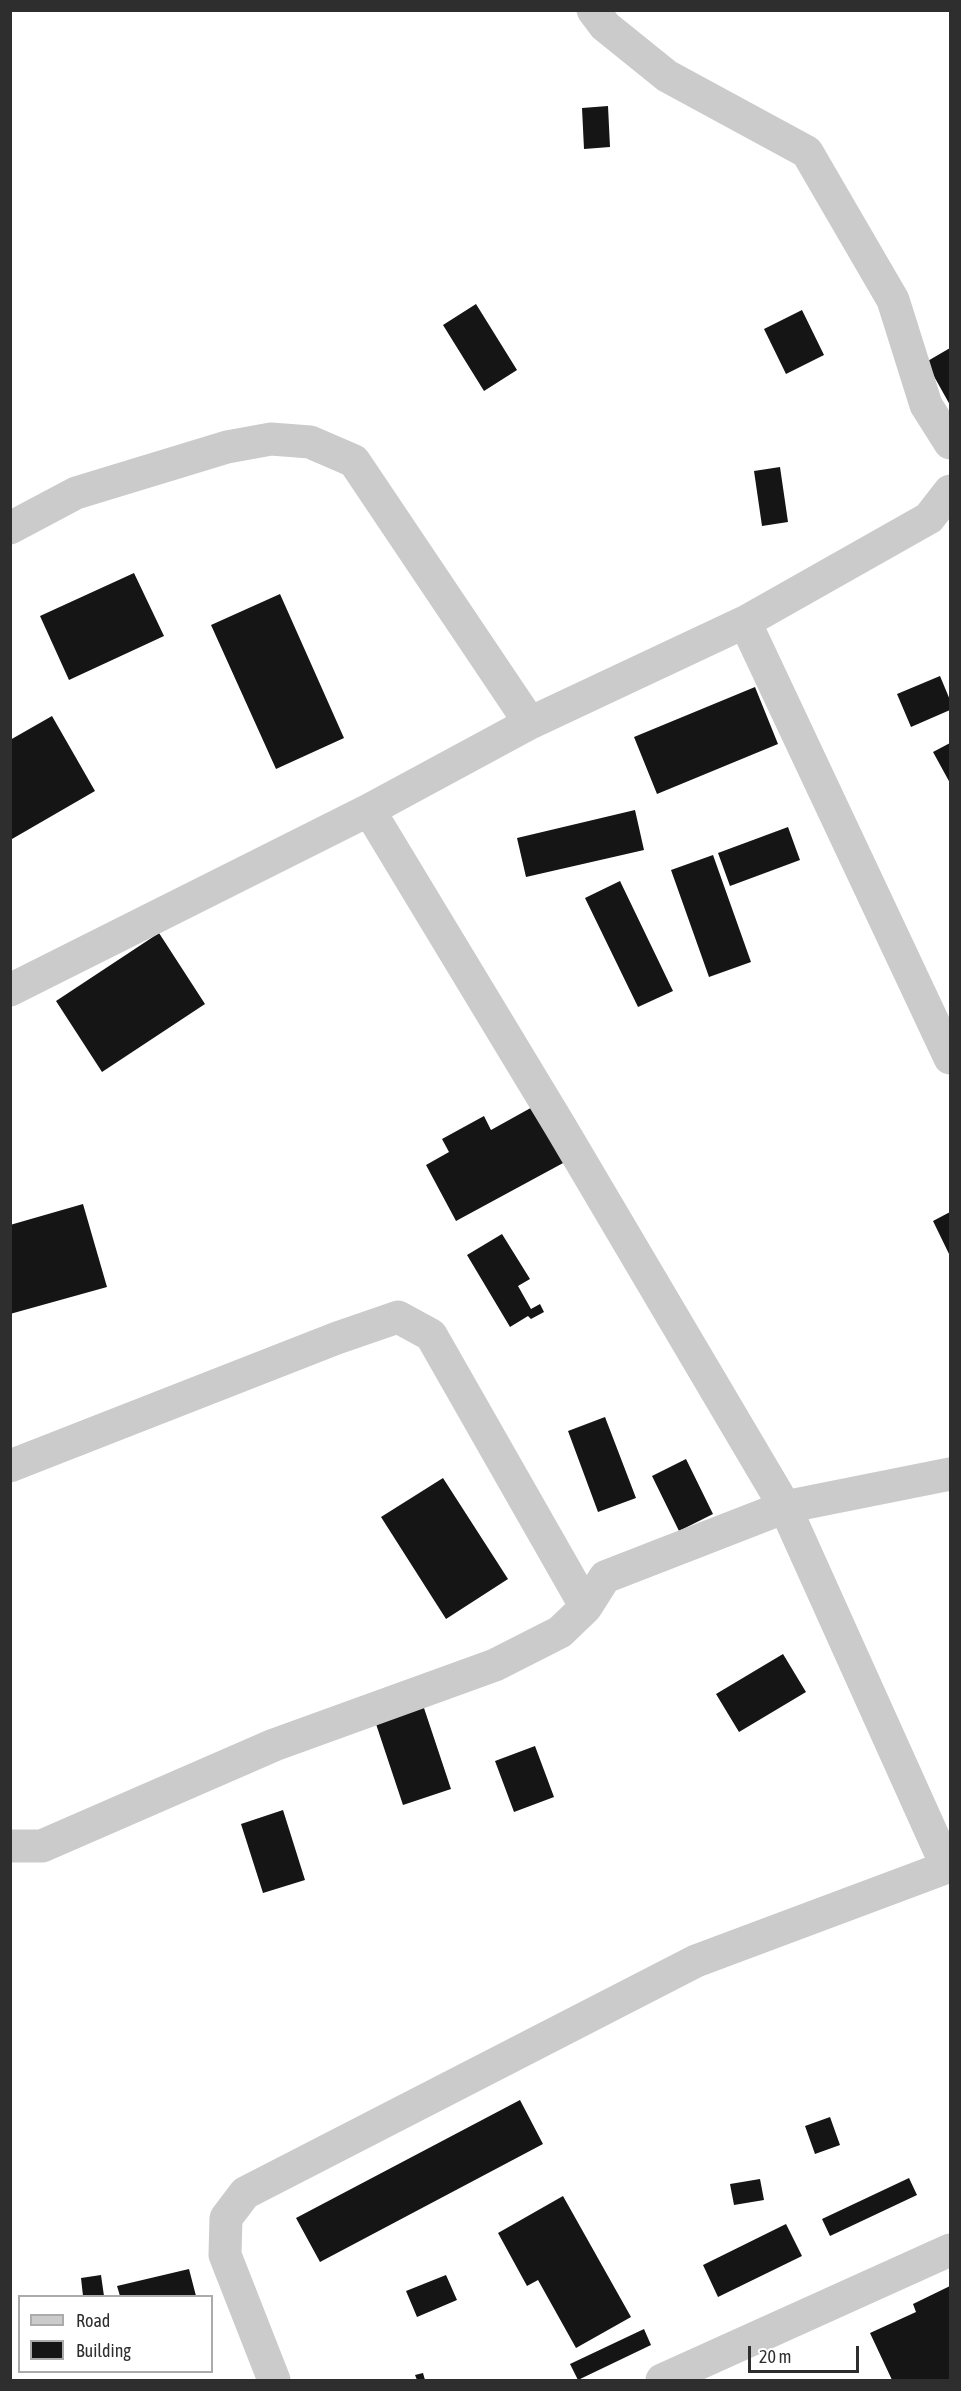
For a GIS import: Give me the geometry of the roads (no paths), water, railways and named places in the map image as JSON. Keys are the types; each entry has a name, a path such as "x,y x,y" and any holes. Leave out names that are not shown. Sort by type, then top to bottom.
{"street":[{"path":"592,10 605,26 667,76 807,152 894,300 926,405 951,443"},
{"path":"10,528 76,493 227,447 271,439 310,442 354,461 530,723"},
{"path":"10,990 369,810 530,723 745,622 929,518 951,491"},
{"path":"745,622 951,1058"},
{"path":"274,2380 225,2255 226,2218 245,2193 696,1961 949,1866 785,1507 566,1136 369,810"},
{"path":"10,1466 337,1338 398,1317 431,1335 586,1607"},
{"path":"10,1845 42,1846 274,1745 495,1665 560,1632 586,1607 604,1577 785,1507 951,1474"},
{"path":"662,2380 951,2250"}]}
